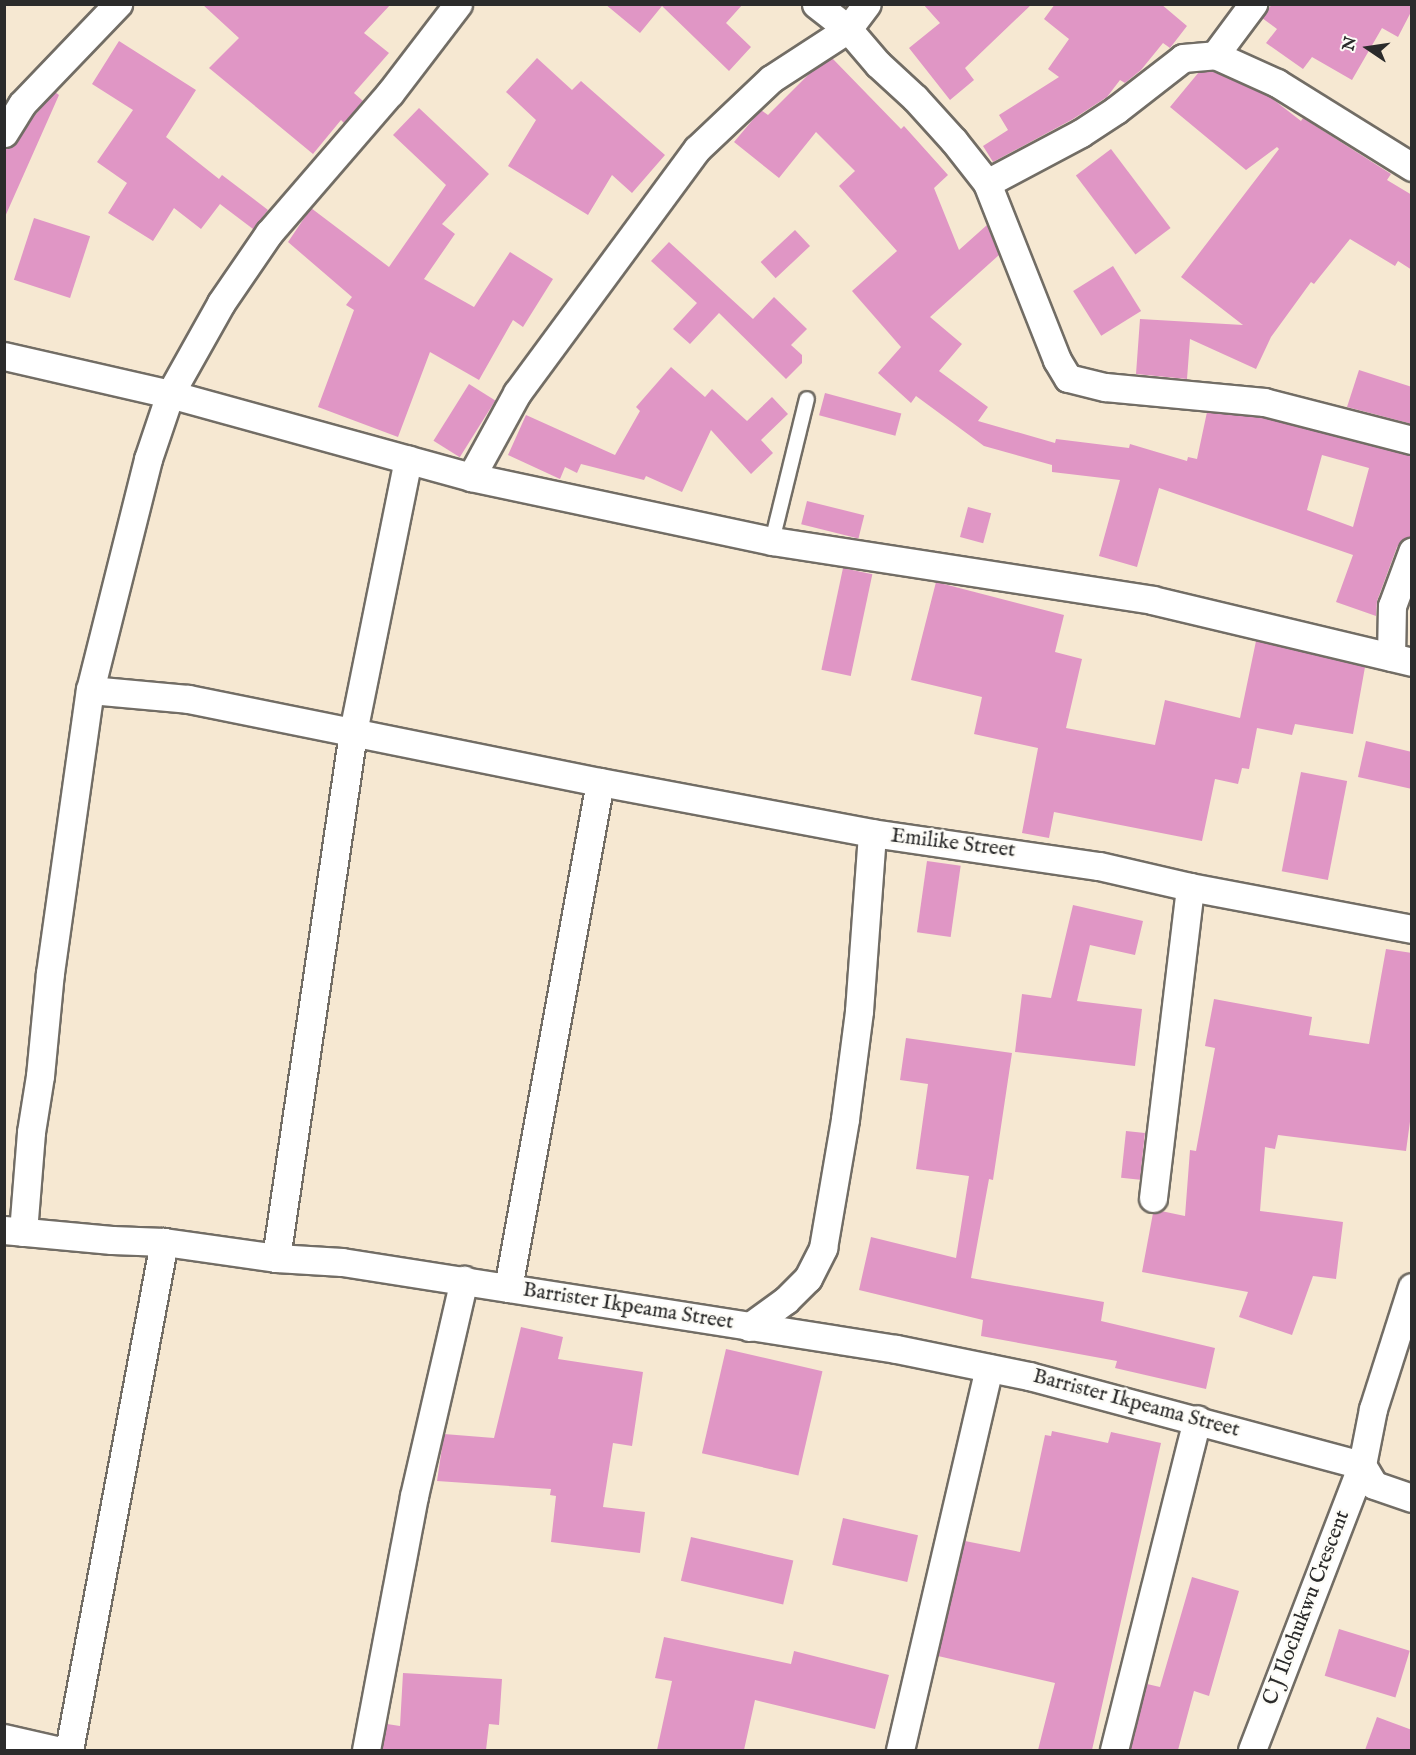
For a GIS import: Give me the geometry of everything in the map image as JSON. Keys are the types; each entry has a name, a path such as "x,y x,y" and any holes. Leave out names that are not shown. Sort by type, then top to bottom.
{"street":[{"path":"4,133 22,104 118,4"},
{"path":"14,1231 90,690 147,459 171,394 220,303 269,232 390,93 458,4"},
{"path":"816,4 848,29 878,64 915,98 954,141 987,183 1057,360 1068,378 1105,387 1264,402 1412,440"},
{"path":"471,477 517,393 697,149 771,80 848,29 867,4"},
{"path":"1215,55 1253,4"},
{"path":"987,183 1081,133 1116,110 1183,57 1215,55 1277,83 1412,166"},
{"path":"4,356 171,394 471,477 772,542 1152,600 1401,660 1392,606 1412,552"},
{"path":"276,1258 354,732 408,460"},
{"path":"90,690 188,699 600,782 872,833"},
{"path":"508,1288 600,782"},
{"name":"Emilike Street","path":"749,1327 786,1300 808,1278 823,1248 845,1119 859,1011 872,833 1057,858 1412,929"},
{"path":"1153,1198 1190,886"},
{"name":"Barrister Ikpeama Street","path":"14,1231 164,1242 276,1258 342,1262 846,1341 989,1368 1197,1419 1362,1465"},
{"path":"69,1750 164,1242"},
{"path":"366,1750 414,1496 464,1280"},
{"name":"C J Ilochukwu Crescent","path":"1252,1750 1362,1465 1373,1409 1412,1287"},
{"path":"900,1750 989,1368"},
{"path":"1114,1750 1197,1419"},
{"path":"1362,1465 1374,1485 1412,1498"},
{"path":"4,1737 56,1750"}],"lane":[{"path":"772,542 807,399"}],"building":[{"path":"202,4 391,4 364,33 389,53 354,93 363,101 344,123 341,120 313,154 209,68 239,38"},
{"path":"605,4 743,4 726,23 751,47 729,71 662,6 640,33"},
{"path":"923,4 1032,4 965,68 974,80 950,100 909,48 940,23"},
{"path":"1055,4 1161,4 1187,26 1170,48 1163,43 1141,70 1125,83 1120,80 1107,97 1073,119 993,162 983,146 1008,130 999,115 1059,77 1048,69 1069,39 1044,19"},
{"path":"1272,4 1412,4 1412,10 1398,37 1382,28 1352,80 1312,57 1303,69 1266,43 1277,29 1262,18"},
{"path":"119,41 196,90 166,137 219,179 222,175 268,210 253,229 220,204 201,229 174,208 153,241 108,213 127,183 97,162 133,110 92,84"},
{"path":"537,58 572,90 581,81 665,155 632,193 612,175 588,215 508,166 536,120 506,92"},
{"path":"832,58 901,129 904,126 948,175 934,188 959,250 987,225 999,255 930,317 962,344 939,371 988,407 978,421 1055,443 1056,439 1129,448 1130,444 1187,461 1188,457 1197,459 1207,412 1260,417 1412,455 1412,531 1410,537 1402,540 1397,547 1377,601 1376,616 1336,602 1353,555 1159,488 1137,567 1099,556 1120,480 1052,472 1052,465 984,446 916,396 911,403 878,373 901,347 852,291 897,251 839,186 855,171 816,132 779,178 734,142 761,110 768,115 811,72","holes":["1322,455 1369,468 1353,527 1307,510"]},
{"path":"1212,71 1270,97 1301,121 1303,118 1391,174 1387,180 1412,195 1412,270 1398,261 1395,266 1350,239 1314,284 1311,282 1271,337 1256,369 1190,339 1187,379 1136,374 1140,319 1243,325 1181,277 1279,149 1277,147 1246,170 1170,107 1199,72"},
{"path":"55,92 59,95 4,219 4,150 17,142 30,121"},
{"path":"419,108 489,174 442,224 455,234 424,279 474,307 510,252 553,279 523,327 513,320 479,380 430,352 398,437 318,407 354,310 346,305 352,297 288,242 311,208 389,267 446,185 393,135"},
{"path":"1111,149 1171,228 1135,255 1076,175"},
{"path":"34,218 90,236 70,298 14,280"},
{"path":"795,230 810,246 776,278 761,262"},
{"path":"669,242 753,319 774,297 807,329 791,345 802,355 802,363 786,379 719,313 690,344 673,329 697,303 651,261"},
{"path":"1113,266 1141,311 1101,336 1073,291"},
{"path":"671,367 705,397 712,389 747,421 772,397 788,414 761,440 773,453 751,474 711,430 682,492 646,476 644,480 581,464 577,473 565,467 560,479 508,455 526,415 615,455 640,411 636,407"},
{"path":"1359,370 1412,387 1412,424 1347,407"},
{"path":"469,384 495,400 460,457 433,441"},
{"path":"825,393 901,413 895,436 819,415"},
{"path":"807,501 864,515 858,539 801,524"},
{"path":"968,507 991,513 983,543 960,537"},
{"path":"843,568 872,574 851,676 821,670"},
{"path":"936,582 1064,615 1055,652 1082,659 1066,728 1155,745 1165,700 1240,718 1256,641 1365,667 1353,734 1295,724 1292,735 1257,728 1249,769 1242,768 1238,784 1215,779 1202,841 1054,812 1049,838 1022,833 1038,748 974,734 982,697 911,680"},
{"path":"1366,741 1412,752 1412,789 1358,777"},
{"path":"1301,772 1347,781 1328,880 1282,871"},
{"path":"927,861 961,866 951,937 917,932"},
{"path":"1073,905 1143,921 1135,955 1090,945 1077,1001 1142,1009 1135,1066 1015,1052 1022,994 1051,998"},
{"path":"1386,949 1412,953 1412,1107 1406,1151 1278,1135 1275,1149 1265,1147 1260,1211 1343,1222 1336,1279 1313,1276 1292,1335 1239,1317 1248,1292 1142,1272 1153,1213 1161,1211 1185,1216 1190,1150 1196,1151 1215,1048 1205,1046 1214,999 1312,1017 1309,1035 1369,1044"},
{"path":"906,1038 1012,1053 993,1180 989,1179 971,1278 1104,1302 1101,1321 1215,1348 1206,1389 1115,1368 1117,1361 981,1336 983,1320 859,1290 871,1237 956,1258 969,1176 916,1169 928,1084 900,1080"},
{"path":"1126,1131 1145,1133 1140,1180 1121,1178"},
{"path":"521,1327 563,1337 558,1359 643,1372 632,1446 613,1443 603,1507 645,1512 640,1553 551,1542 556,1496 550,1495 551,1489 437,1481 444,1434 494,1438"},
{"path":"726,1349 822,1371 798,1476 702,1453"},
{"path":"1052,1431 1108,1443 1111,1432 1161,1443 1092,1750 1038,1750 1055,1683 938,1656 965,1541 1020,1552 1045,1435 1051,1436"},
{"path":"843,1518 918,1535 907,1582 832,1565"},
{"path":"691,1537 793,1561 783,1604 681,1581"},
{"path":"1192,1577 1239,1591 1209,1696 1194,1691 1178,1750 1130,1750 1147,1684 1160,1687"},
{"path":"1339,1629 1410,1651 1395,1697 1325,1676"},
{"path":"664,1637 791,1664 794,1651 889,1675 875,1729 755,1700 744,1750 657,1750 672,1681 655,1678"},
{"path":"403,1673 502,1679 499,1725 489,1724 486,1750 382,1750 387,1724 400,1726"},
{"path":"1377,1717 1412,1730 1412,1750 1365,1750"}]}
